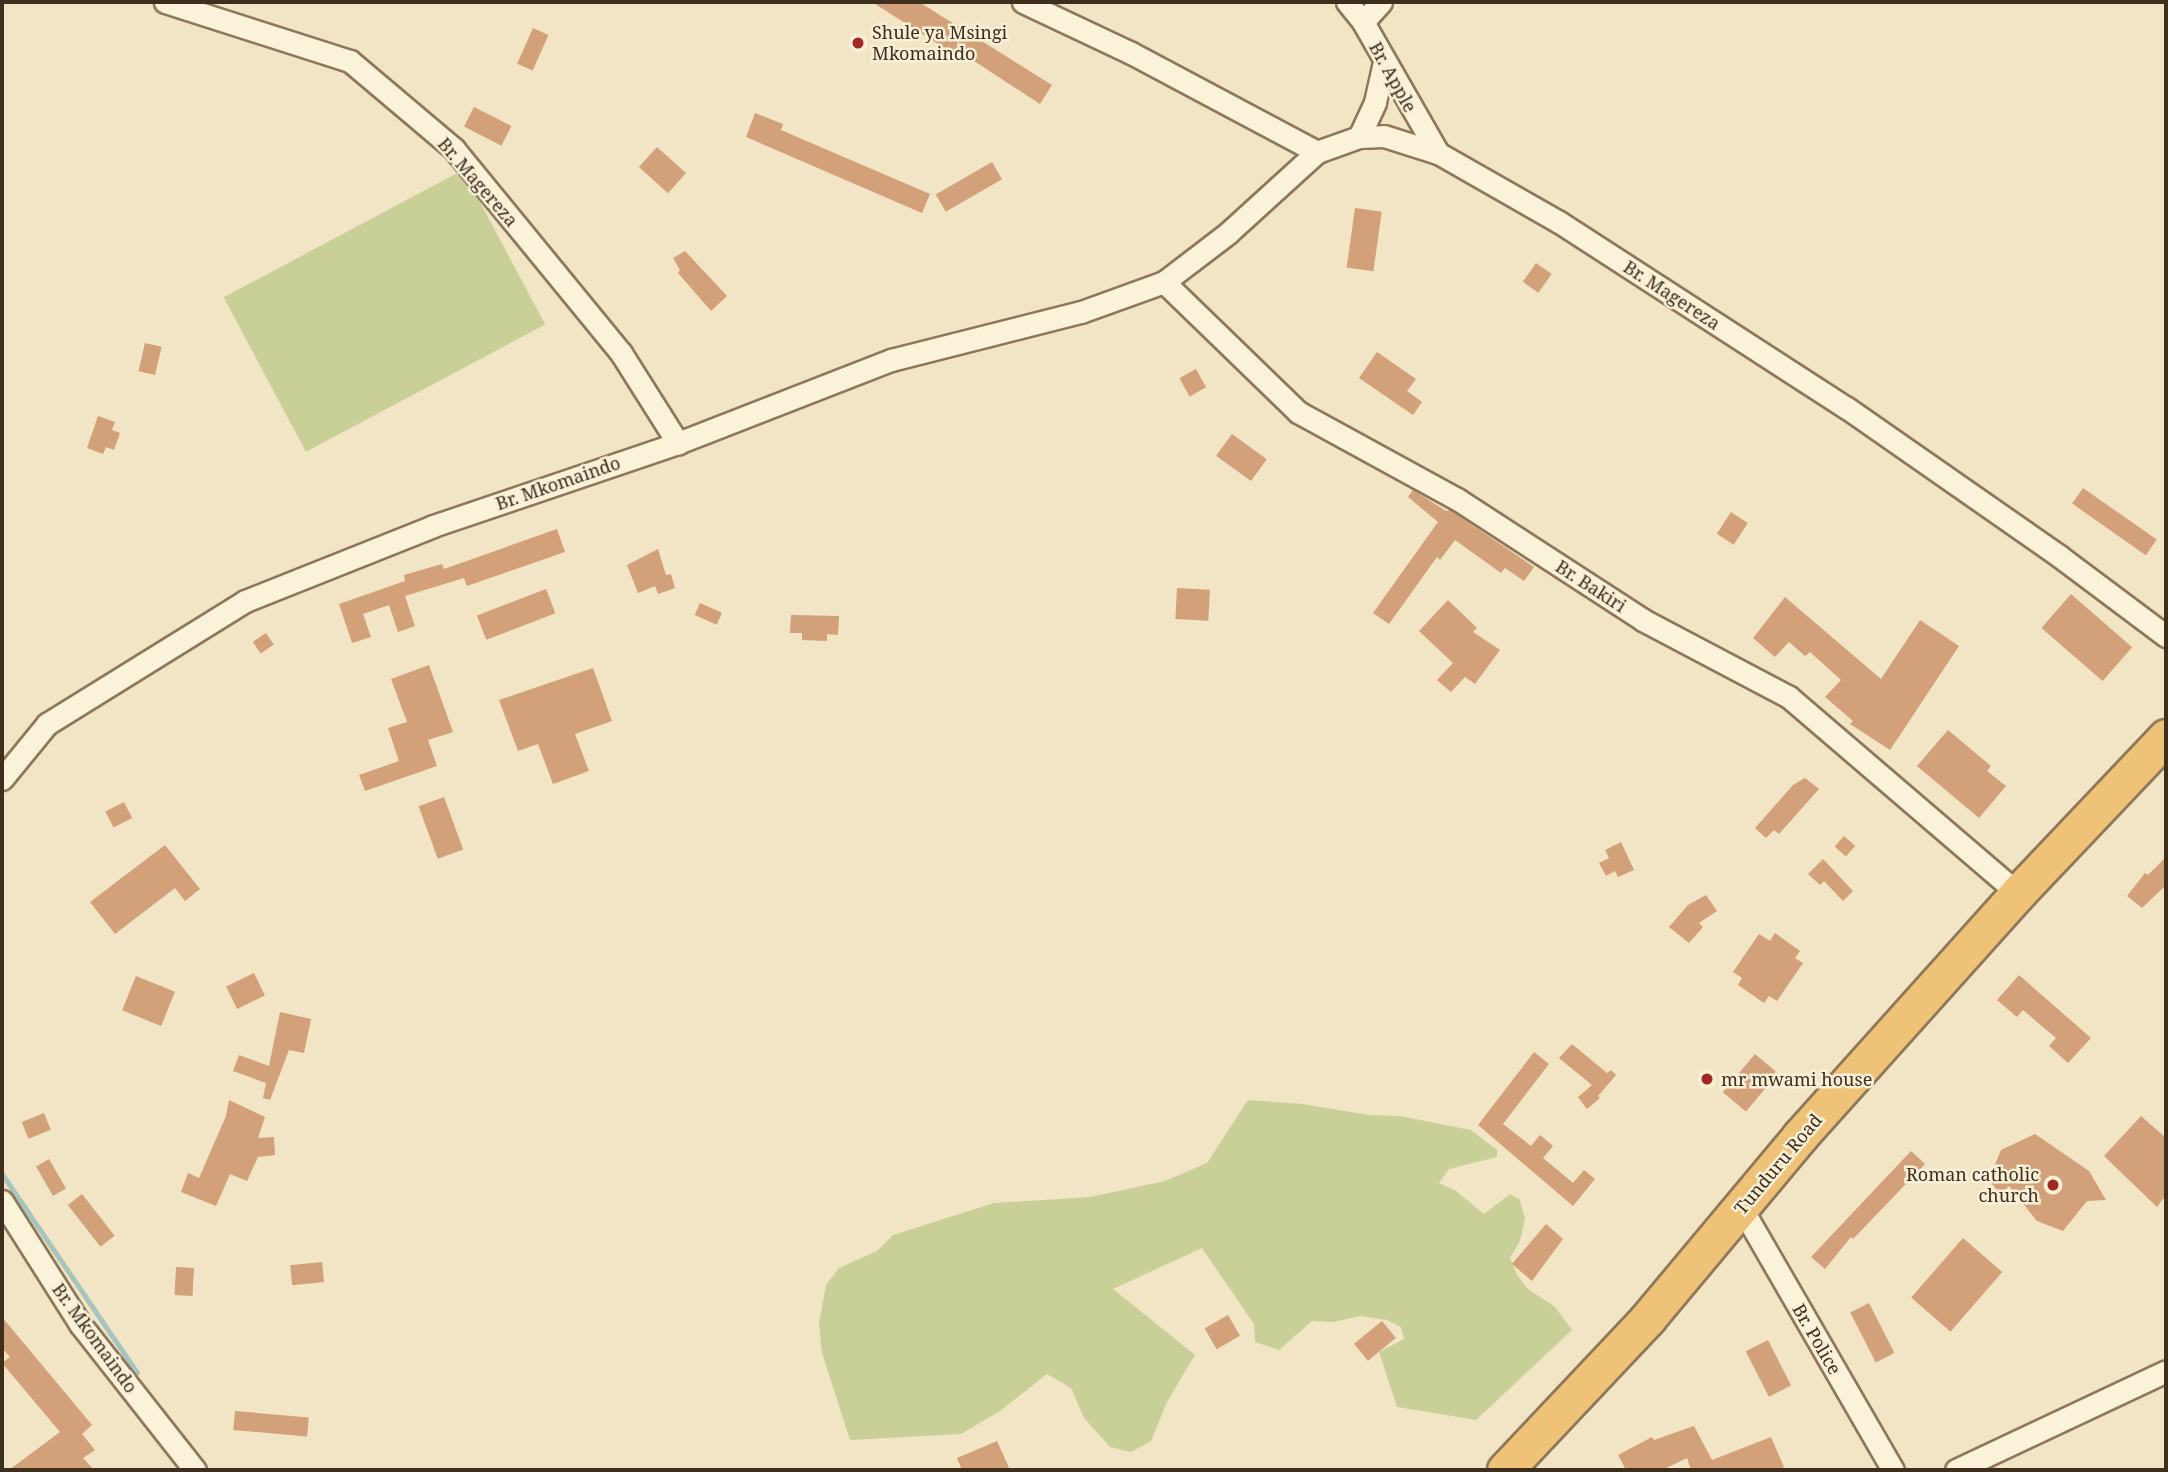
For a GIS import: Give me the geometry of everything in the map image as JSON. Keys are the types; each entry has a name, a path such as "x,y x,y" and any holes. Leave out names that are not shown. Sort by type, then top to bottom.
{"highway":[{"name":"Tunduru Road","path":"1505,1470 1648,1318 1800,1136 2018,893 2166,737"}],"street":[{"name":"Br. Magereza","path":"165,2 350,61 454,149 621,353 678,443"},
{"path":"1023,2 1131,52 1317,152"},
{"name":"Br. Apple","path":"1347,2 1363,22 1437,153"},
{"path":"1363,22 1381,2"},
{"path":"1359,137 1375,102 1384,62"},
{"name":"Br. Magereza","path":"1164,282 1228,233 1317,152 1359,137 1384,136 1437,153 1559,222 1847,408 2059,556 2166,636"},
{"name":"Br. Mkomaindo","path":"2,779 47,724 245,601 433,526 678,443 891,359 1081,312 1164,282"},
{"name":"Br. Bakiri","path":"1164,282 1298,412 1457,499 1643,620 1789,697 2018,893"},
{"name":"Br. Mkomaindo","path":"2,1201 80,1324 195,1470"},
{"name":"Br. Police","path":"1741,1207 1894,1470"},
{"path":"1956,1470 2166,1371"}],"green space":[{"path":"463,170 545,325 306,452 224,297"},
{"path":"1248,1100 1302,1104 1369,1115 1400,1116 1471,1130 1497,1150 1497,1157 1449,1169 1439,1183 1456,1191 1484,1214 1510,1194 1520,1200 1525,1219 1520,1241 1510,1258 1517,1275 1528,1289 1555,1307 1572,1330 1476,1420 1397,1407 1379,1352 1404,1339 1401,1327 1387,1320 1360,1316 1334,1322 1312,1321 1279,1350 1255,1342 1254,1324 1202,1248 1113,1289 1195,1355 1167,1402 1151,1441 1131,1452 1110,1447 1084,1418 1071,1388 1047,1374 1000,1411 961,1434 850,1440 822,1353 819,1324 826,1285 839,1268 877,1251 893,1235 994,1203 1090,1197 1165,1181 1207,1163"}],"building":[{"path":"872,2 919,2 1052,85 1040,104 965,55 962,59"},
{"path":"533,28 549,35 533,71 517,64"},
{"path":"474,107 511,126 501,146 464,127"},
{"path":"755,113 783,124 781,130 930,194 922,213 746,137"},
{"path":"657,147 686,173 668,193 639,167"},
{"path":"992,162 1002,179 946,212 936,194"},
{"path":"1355,208 1382,212 1373,271 1347,267"},
{"path":"685,251 727,296 711,311 678,273 680,270 673,258"},
{"path":"1536,263 1552,274 1538,293 1523,282"},
{"path":"145,343 162,347 155,375 138,371"},
{"path":"1377,352 1416,379 1407,391 1422,402 1413,415 1359,378"},
{"path":"1196,369 1206,387 1190,397 1179,378"},
{"path":"98,416 115,422 112,430 120,433 114,450 106,447 103,454 87,448"},
{"path":"1232,434 1267,459 1251,481 1216,456"},
{"path":"2083,488 2157,540 2146,555 2072,504"},
{"path":"1413,490 1446,511 1450,510 1534,567 1524,581 1505,568 1501,573 1455,540 1440,560 1437,557 1389,624 1373,613 1438,522 1408,497"},
{"path":"1731,512 1748,523 1734,545 1717,534"},
{"path":"557,529 565,552 467,586 464,578 405,596 415,626 398,632 389,605 363,614 371,637 352,643 339,604 405,581 404,575 442,564 444,569"},
{"path":"658,549 666,575 671,574 675,588 658,594 655,586 638,593 627,565"},
{"path":"1177,588 1210,590 1208,621 1175,619"},
{"path":"546,589 555,613 486,640 477,616"},
{"path":"2071,594 2132,647 2103,681 2041,628"},
{"path":"1785,597 1881,679 1920,620 1959,646 1890,750 1850,724 1853,721 1825,697 1841,680 1810,652 1805,656 1789,642 1775,657 1753,638"},
{"path":"1448,600 1477,628 1473,632 1500,650 1475,684 1465,677 1451,692 1437,680 1453,663 1419,631"},
{"path":"700,603 722,613 717,625 695,615"},
{"path":"791,615 839,616 838,635 827,634 827,641 802,640 802,633 790,633"},
{"path":"266,633 274,645 261,654 253,642"},
{"path":"429,665 453,732 428,740 437,766 365,791 359,775 399,761 388,728 407,722 391,679"},
{"path":"593,668 612,721 575,734 589,771 553,784 538,744 518,751 499,700"},
{"path":"1948,730 1991,766 1987,771 2006,786 1979,818 1917,766"},
{"path":"1805,778 1819,789 1779,834 1774,830 1766,838 1755,828 1793,785"},
{"path":"444,797 463,850 438,859 419,806"},
{"path":"124,802 132,818 113,828 105,812"},
{"path":"1844,836 1855,846 1846,856 1835,846"},
{"path":"1621,842 1634,870 1618,877 1615,871 1606,876 1599,863 1609,858 1605,850"},
{"path":"165,845 200,889 185,901 175,888 115,934 90,902"},
{"path":"2166,857 2166,885 2142,908 2127,896 2145,873 2148,875"},
{"path":"1823,859 1853,891 1843,901 1824,881 1820,885 1808,874"},
{"path":"1706,895 1717,911 1699,923 1703,927 1689,943 1669,927 1688,905"},
{"path":"1775,933 1800,951 1795,958 1803,963 1777,1001 1769,996 1764,1003 1738,985 1742,978 1733,972 1759,934 1770,941"},
{"path":"254,973 265,995 237,1009 226,987"},
{"path":"2019,975 2091,1038 2068,1063 2049,1046 2056,1038 2023,1010 2017,1017 1997,1000"},
{"path":"136,976 175,992 161,1026 122,1010"},
{"path":"280,1012 311,1019 304,1053 289,1050 270,1100 263,1098 266,1083 233,1071 239,1055 269,1066"},
{"path":"1572,1044 1607,1073 1611,1070 1616,1075 1598,1096 1600,1098 1587,1109 1578,1097 1592,1085 1559,1058"},
{"path":"1534,1052 1549,1064 1503,1124 1531,1146 1540,1135 1553,1146 1543,1158 1573,1183 1584,1170 1595,1179 1573,1206 1478,1125"},
{"path":"1755,1054 1778,1073 1746,1112 1723,1092"},
{"path":"229,1100 265,1117 258,1138 274,1137 275,1155 258,1157 247,1181 230,1174 216,1206 181,1192 188,1173 199,1178 226,1116"},
{"path":"44,1113 51,1130 28,1139 22,1122"},
{"path":"2141,1116 2166,1138 2166,1195 2157,1207 2104,1156"},
{"name":"Roman catholic church","path":"2035,1134 2089,1171 2106,1200 2087,1201 2063,1231 2037,1221 2009,1186 2001,1194 1991,1183 2000,1175 1994,1167 2001,1150"},
{"path":"1911,1151 1925,1164 1853,1239 1851,1237 1825,1269 1811,1257"},
{"path":"49,1159 66,1188 53,1196 36,1166"},
{"path":"82,1194 115,1236 100,1247 68,1205"},
{"path":"1546,1224 1563,1239 1532,1281 1512,1264"},
{"path":"1963,1238 2002,1272 1950,1332 1911,1298"},
{"path":"322,1262 324,1282 292,1285 290,1265"},
{"path":"176,1267 194,1268 193,1296 175,1295"},
{"path":"1869,1303 1894,1353 1876,1362 1850,1313"},
{"path":"1228,1315 1240,1336 1217,1349 1205,1328"},
{"path":"2,1317 92,1425 82,1434 95,1450 83,1458 94,1470 9,1470 60,1432 2,1363 10,1357 2,1348"},
{"path":"1382,1321 1396,1338 1368,1361 1354,1344"},
{"path":"1768,1340 1791,1385 1769,1397 1746,1351"},
{"path":"235,1411 309,1417 307,1436 233,1430"},
{"path":"1694,1426 1712,1460 1771,1437 1784,1467 1776,1470 1691,1470 1687,1458 1662,1470 1626,1470 1618,1455 1652,1437 1654,1440"},
{"path":"997,1441 1010,1470 962,1470 957,1458"}],"waterway":[{"path":"2,1174 137,1373"}],"place":[{"name":"Shule ya Msingi Mkomaindo","path":"858,43"},
{"name":"mr mwami house","path":"1707,1079"},
{"name":"Roman catholic church","path":"2053,1185"}]}
